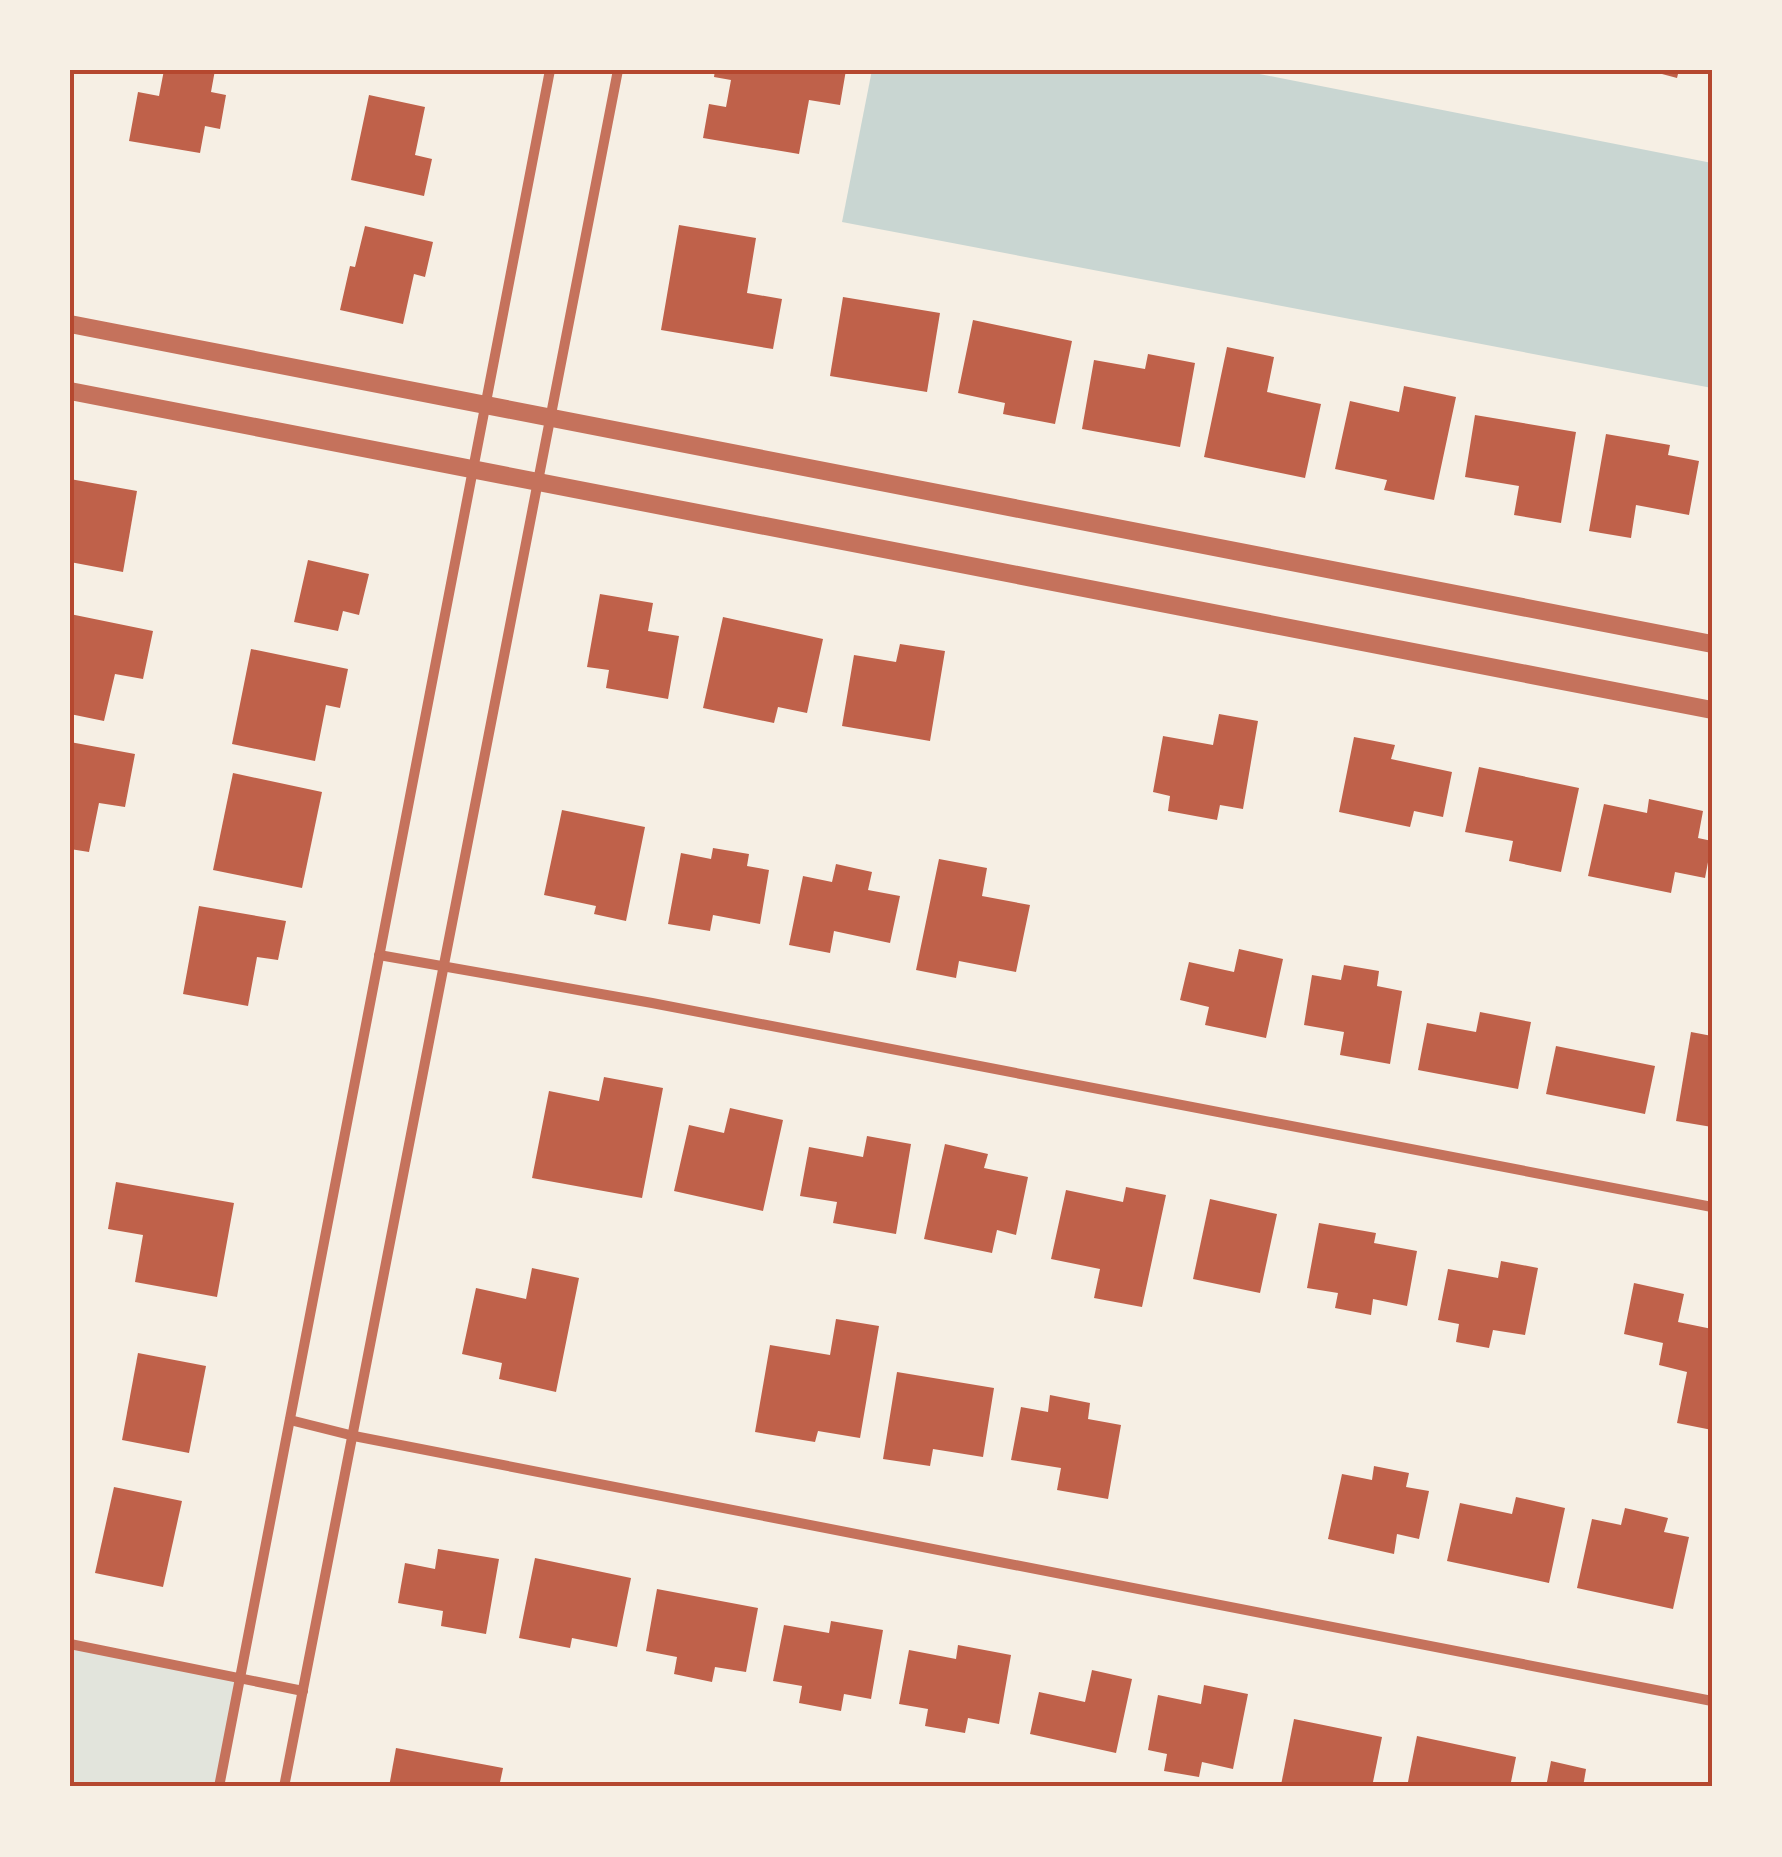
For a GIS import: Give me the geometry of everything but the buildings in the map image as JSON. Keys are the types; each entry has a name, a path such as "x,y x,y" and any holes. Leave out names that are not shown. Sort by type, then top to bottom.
{"street":[{"path":"219,1787 550,70"},
{"path":"284,1787 618,70"},
{"path":"70,324 1712,644"},
{"path":"70,390 1712,710"},
{"path":"379,956 672,1006 1712,1207"},
{"path":"290,1420 354,1436 1712,1701"},
{"path":"70,1644 303,1691"}],"shaded area":[{"path":"872,70 1239,70 1712,163 1712,388 842,222"},
{"path":"70,1644 240,1678 218,1787 70,1787"}]}
